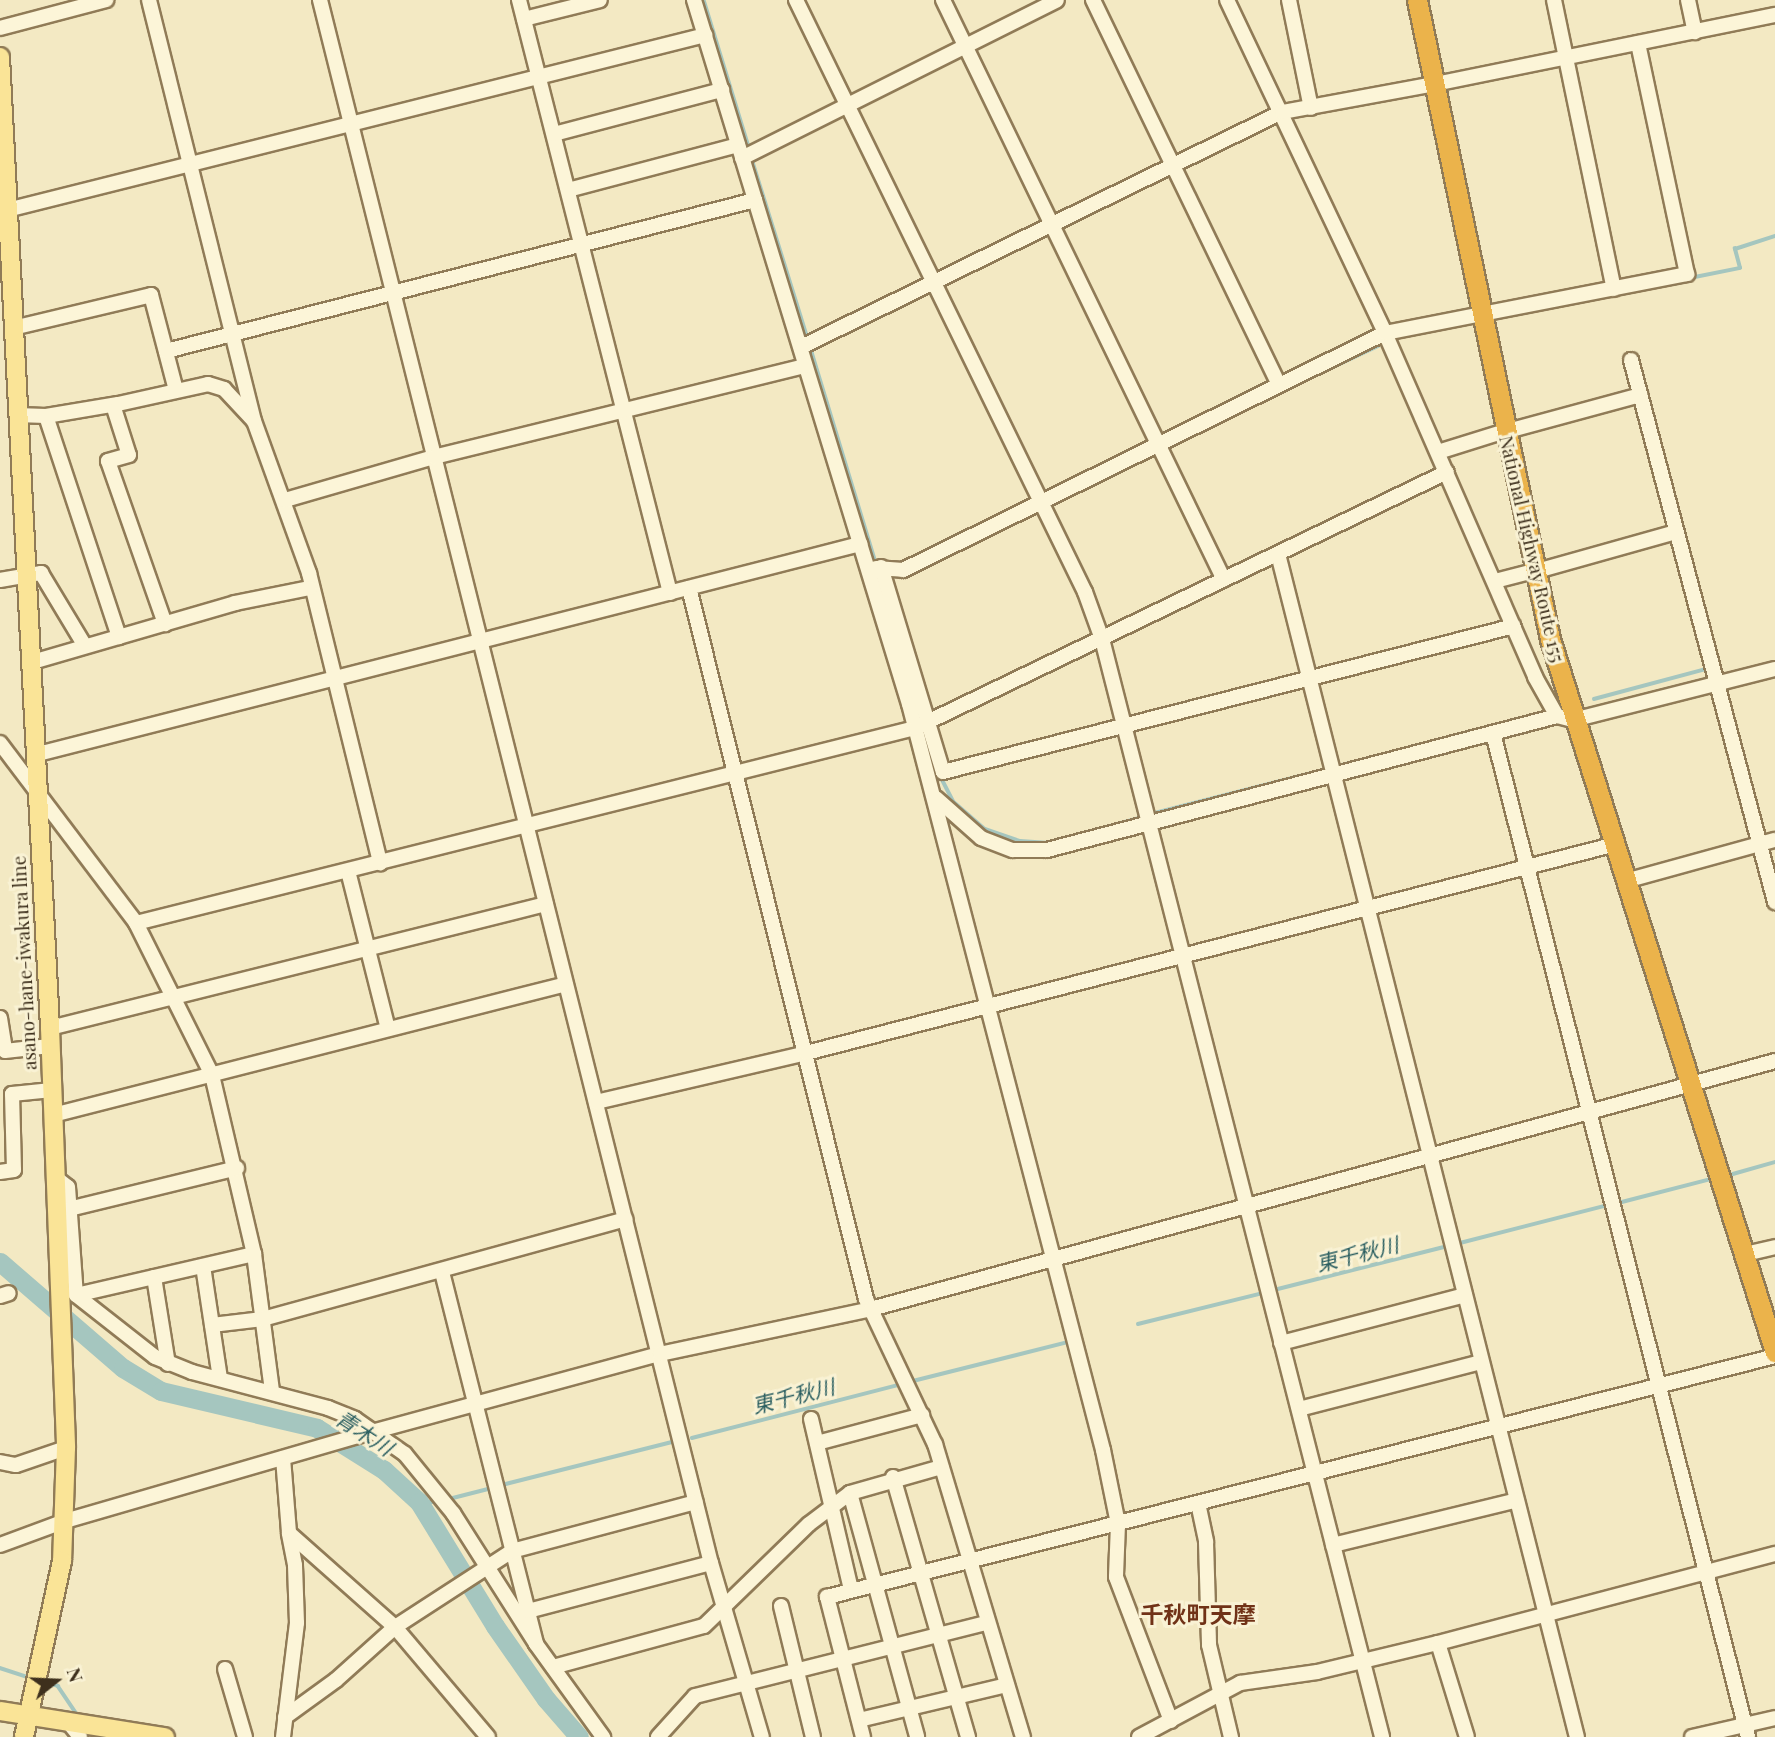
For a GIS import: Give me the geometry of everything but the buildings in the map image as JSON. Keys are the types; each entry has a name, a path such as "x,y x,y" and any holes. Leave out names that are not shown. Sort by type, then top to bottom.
{"highway":[{"name":"National Highway Route 155","path":"1417,0 1439,83 1571,718 1775,1354"},
{"name":"National Highway Route 155","path":"1428,0 1439,83"},
{"name":"National Highway Route 155","path":"1571,718 1633,879 1686,1052 1690,1086"}],"main road":[{"name":"asano-hane-iwakura line","path":"0,57 8,210 5,270 13,328 65,1363 65,1521 57,1598 24,1737"},
{"path":"0,1711 165,1737"}],"street":[{"path":"0,28 106,0"},
{"path":"149,0 254,421 285,500 380,863"},
{"path":"320,0 711,1563 749,1682 762,1737"},
{"path":"519,0 670,593"},
{"path":"524,19 600,0"},
{"path":"694,0 860,544 875,568 922,726 933,795 1053,1259 1118,1524 1116,1577 1171,1721"},
{"path":"796,0 1042,503 1102,639 1382,1737"},
{"path":"943,0 1224,580"},
{"path":"568,190 740,151 849,106 966,49 1057,0"},
{"path":"1093,0 1279,384"},
{"path":"1227,0 1385,333 1514,626 1571,718"},
{"path":"1289,0 1311,108"},
{"path":"1554,0 1614,289"},
{"path":"1688,0 1695,32"},
{"path":"800,347 935,284 1282,112 1775,15"},
{"path":"8,210 705,35"},
{"path":"875,568 903,570 1159,448 1279,384 1385,333 1687,274 1638,43"},
{"path":"554,134 722,90"},
{"path":"166,351 391,291 755,200"},
{"path":"13,328 152,295 176,390"},
{"path":"1631,360 1775,902"},
{"path":"285,500 434,457 805,366"},
{"path":"17,415 46,416 114,405 208,384 224,389 254,421"},
{"path":"1438,452 1640,396"},
{"path":"114,405 129,455 108,461 165,624"},
{"path":"46,416 119,637"},
{"path":"136,922 922,726 1447,472"},
{"path":"1494,581 1676,532"},
{"path":"34,755 334,681 479,640 860,544"},
{"path":"1278,554 1577,1737"},
{"path":"0,580 41,573 85,646"},
{"path":"29,663 235,603 310,588"},
{"path":"689,588 871,1309 922,1415 941,1467 986,1623 1023,1737"},
{"path":"922,726 943,772 1514,626"},
{"path":"933,795 964,827 1013,850 1047,850 1493,733 1571,718 1775,669"},
{"path":"1493,733 1746,1732"},
{"path":"0,743 136,922 212,1075 237,1168 254,1254 272,1390"},
{"path":"1633,879 1775,840"},
{"path":"596,1102 806,1054 1612,845"},
{"path":"348,871 388,1028"},
{"path":"50,1028 176,999 546,904"},
{"path":"53,1115 566,984"},
{"path":"0,1018 5,1051 50,1046"},
{"path":"0,1545 65,1521 372,1432 660,1354 871,1309 1775,1061"},
{"path":"0,1172 14,1170 12,1094 52,1090"},
{"path":"69,1209 237,1168"},
{"path":"56,1185 68,1187 75,1295 128,1339 168,1364 272,1390 346,1415 419,1469 536,1644 603,1737"},
{"path":"212,1325 263,1319 442,1272 625,1219"},
{"path":"1745,1254 1775,1247"},
{"path":"75,1295 254,1254"},
{"path":"203,1266 220,1378"},
{"path":"442,1272 536,1644"},
{"path":"154,1277 168,1364"},
{"path":"1281,1343 1465,1295"},
{"path":"863,1737 827,1597 874,1583 970,1563 1198,1503 1499,1429 1775,1354"},
{"path":"1299,1409 1481,1362"},
{"path":"817,1443 922,1415"},
{"path":"811,1419 851,1589"},
{"path":"0,1462 16,1465 66,1448"},
{"path":"283,1458 289,1533 295,1565 297,1623 283,1737"},
{"path":"553,1667 704,1626 850,1493 892,1477 941,1467"},
{"path":"892,1477 936,1636 968,1737"},
{"path":"850,1493 917,1737"},
{"path":"1333,1545 1517,1500"},
{"path":"285,1717 336,1680 395,1627 448,1590 512,1551 696,1502"},
{"path":"1198,1503 1206,1542 1209,1645 1231,1737"},
{"path":"289,1533 395,1627 488,1737"},
{"path":"1139,1737 1240,1684 1438,1643 1775,1553"},
{"path":"528,1611 711,1563"},
{"path":"781,1605 813,1737"},
{"path":"659,1737 695,1696 986,1623"},
{"path":"1438,1643 1467,1737"},
{"path":"225,1669 245,1737"},
{"path":"859,1720 1007,1685"},
{"path":"1692,1737 1746,1732 1775,1718"},
{"path":"68,1721 80,1737"},
{"path":"672,1721 676,1737"}],"waterway":[{"path":"704,0 749,147"},
{"path":"752,159 808,339"},
{"path":"1690,278 1740,268 1735,249 1775,236"},
{"path":"1295,385 1378,346"},
{"path":"811,349 875,559"},
{"path":"1594,699 1706,669"},
{"path":"1338,766 1386,754"},
{"path":"1155,813 1328,769"},
{"path":"941,777 954,802 985,829 1020,841 1049,843"},
{"path":"1100,829 1142,817"},
{"name":"東千秋川","path":"1733,1174 1775,1162"},
{"name":"東千秋川","path":"1622,1202 1711,1179"},
{"name":"東千秋川","path":"1460,1243 1608,1205"},
{"name":"東千秋川","path":"1274,1290 1448,1246"},
{"name":"青木川","path":"0,1262 123,1368 161,1391 317,1428 384,1470 419,1502 495,1626 546,1699 579,1737"},
{"name":"東千秋川","path":"1138,1324 1263,1293"},
{"name":"東千秋川","path":"913,1381 1068,1342"},
{"name":"東千秋川","path":"692,1438 902,1384"},
{"name":"東千秋川","path":"502,1485 672,1442"},
{"name":"東千秋川","path":"449,1499 492,1488"},
{"name":"東千秋川","path":"419,1502 438,1502"},
{"path":"0,1668 31,1678"},
{"path":"42,1681 58,1686 76,1713"}],"district":[{"name":"千秋町天摩","path":"1198,1614"}]}
